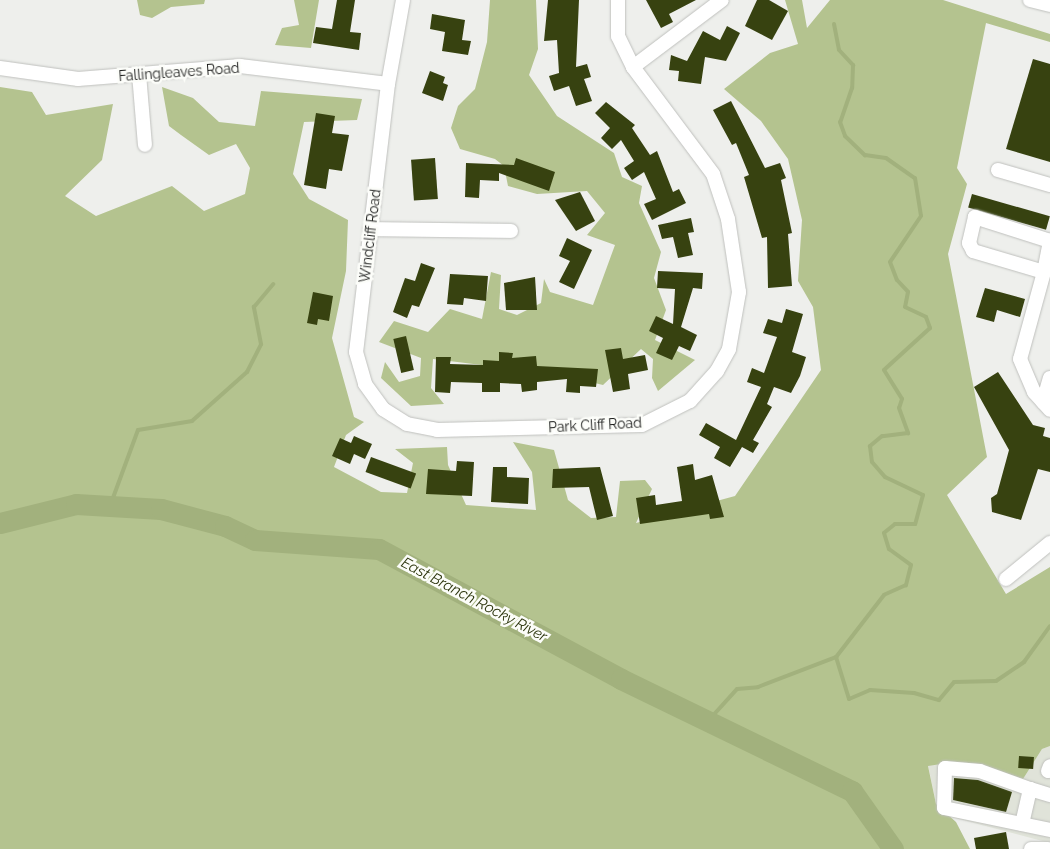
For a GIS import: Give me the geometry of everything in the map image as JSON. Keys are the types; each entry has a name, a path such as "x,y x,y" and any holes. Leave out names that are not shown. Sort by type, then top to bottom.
{"street":[{"name":"Windcliff Road","path":"403,0 388,84 356,352 364,384 382,409 407,424 437,430"},
{"name":"Park Cliff Road","path":"437,430 642,425 690,401 717,371 729,349 739,292 728,219 713,174 633,67 618,36 618,0"},
{"path":"633,67 722,0"},
{"path":"1030,0 1050,5"},
{"name":"Fallingleaves Road","path":"0,68 78,79 240,66 388,84"},
{"path":"139,74 145,145"},
{"path":"998,170 1050,186"},
{"path":"1044,272 973,251 969,243 975,217 1050,241 1044,272 1045,295 1020,360 1047,406"},
{"path":"370,229 511,231"},
{"path":"1047,406 1050,378"},
{"path":"1006,579 1050,543"},
{"path":"1050,795 980,771 945,768 944,808 1050,830"},
{"path":"1022,824 1030,789"},
{"path":"1031,849 1048,849"}],"shaded area":[{"path":"1050,746 1050,843 951,817 936,804 928,765 954,762 1023,779 1042,749"}],"green space":[{"path":"137,0 205,0 204,4 171,7 152,18 140,15"},
{"path":"294,0 319,0 311,48 275,45 282,28 299,25"},
{"path":"490,0 536,0 538,49 529,75 557,116 614,153 622,177 642,186 639,203 661,252 654,278 666,310 655,340 695,360 658,391 652,378 653,359 641,349 603,385 562,375 433,359 431,388 444,404 411,406 381,378 385,362 399,382 420,376 421,358 379,342 394,321 428,332 450,309 482,319 491,272 501,275 499,309 517,315 541,303 544,279 550,292 593,305 615,245 587,235 605,213 587,191 537,194 508,186 504,166 495,159 460,149 451,128 458,106 475,89 487,42"},
{"path":"785,0 802,0 807,28 830,0 943,0 1050,34 1050,42 986,23 957,168 967,184 948,254 987,457 947,495 1006,594 1050,567 1050,746 1042,749 1023,779 954,762 928,766 936,804 956,822 970,849 0,849 0,87 32,92 46,115 113,104 102,160 65,196 96,216 172,186 204,211 245,194 250,168 236,144 209,155 169,126 162,87 193,98 219,122 255,126 261,91 362,99 357,120 304,122 293,174 309,199 348,220 346,271 332,338 354,417 364,422 346,435 334,467 381,492 407,493 413,463 395,449 447,447 448,465 466,505 536,510 532,472 513,442 554,450 568,500 591,518 616,517 620,481 645,480 652,489 636,523 735,496 821,370 813,307 798,281 802,220 788,159 761,121 724,89 770,53 798,44"}],"building":[{"path":"337,0 355,0 350,32 361,33 359,50 313,43 316,27 332,29"},
{"path":"548,0 579,0 576,67 587,64 591,77 584,79 592,101 576,106 569,86 554,91 549,76 559,73 557,40 544,41"},
{"path":"646,0 696,0 669,14 673,22 661,28"},
{"path":"757,0 769,0 788,11 772,40 745,26"},
{"path":"432,14 465,20 462,40 471,41 468,55 442,51 445,32 430,29"},
{"path":"727,26 740,33 726,61 705,57 701,84 678,81 679,71 669,70 671,55 687,61 703,31 720,40"},
{"path":"1033,59 1050,64 1050,162 1006,149"},
{"path":"430,71 445,77 443,83 448,85 443,101 422,93"},
{"path":"731,101 765,168 780,163 786,178 781,180 792,233 788,234 792,286 768,288 767,237 762,238 744,177 749,175 736,143 732,145 713,110"},
{"path":"606,102 635,125 632,128 650,155 657,151 673,192 679,189 686,203 652,220 644,204 656,199 644,172 632,180 624,168 634,161 621,140 612,149 601,138 610,128 595,113"},
{"path":"316,113 335,116 332,133 349,135 342,171 329,169 326,189 304,185"},
{"path":"435,158 438,199 414,201 411,160"},
{"path":"516,158 555,172 549,191 499,173 499,181 480,180 479,198 465,197 466,163 514,165"},
{"path":"580,192 595,221 576,231 555,200"},
{"path":"972,194 1050,216 1046,230 968,207"},
{"path":"691,218 694,232 688,233 693,255 678,258 673,237 662,239 658,225"},
{"path":"567,238 592,250 574,289 559,282 570,261 559,256"},
{"path":"421,263 435,268 419,307 412,305 407,318 393,312 405,278 415,281"},
{"path":"658,271 703,273 702,289 693,288 681,327 697,335 690,351 679,346 672,360 656,353 663,338 649,331 656,316 673,324 675,289 657,288"},
{"path":"450,274 488,276 486,301 464,298 463,305 447,304"},
{"path":"535,277 537,310 506,310 504,283"},
{"path":"985,288 1025,299 1020,317 997,310 994,322 976,317"},
{"path":"313,292 333,296 329,321 318,319 317,325 307,323"},
{"path":"786,309 803,314 792,352 806,357 800,376 791,393 774,387 767,404 772,407 753,440 759,443 753,453 742,447 730,467 714,458 720,447 699,435 706,423 736,440 761,387 747,382 752,368 764,373 777,337 763,333 768,319 782,323"},
{"path":"406,336 414,370 401,373 393,339"},
{"path":"621,348 623,359 645,355 648,370 628,374 630,389 613,392 605,350"},
{"path":"499,352 513,353 512,358 536,356 537,366 598,369 596,387 580,386 580,393 566,392 567,379 537,382 537,390 522,392 521,384 500,383 500,392 482,392 482,383 451,382 450,393 435,392 436,357 451,357 450,364 483,365 483,360 499,361"},
{"path":"998,372 1033,425 1045,428 1043,436 1050,438 1050,472 1038,469 1021,520 992,512 991,498 997,494 1009,450 974,387"},
{"path":"354,436 372,444 365,459 354,454 350,464 332,456 340,438 351,443"},
{"path":"371,457 416,473 411,488 366,472"},
{"path":"457,461 474,462 472,496 426,494 428,469 456,471"},
{"path":"693,464 695,480 712,475 724,517 710,519 709,514 640,524 636,498 655,495 656,505 682,501 677,467"},
{"path":"493,467 507,467 507,477 529,478 528,504 491,502"},
{"path":"600,467 613,516 597,520 589,487 552,488 553,469"},
{"path":"1019,756 1034,757 1033,769 1018,768"},
{"path":"954,778 978,780 1012,792 1006,812 953,800"},
{"path":"1006,832 1009,849 976,849 974,838"}],"waterway":[{"path":"834,24 839,50 853,65 852,88 840,122 845,136 865,155 886,158 915,178 921,216 890,262 897,280 908,292 905,307 926,317 930,328 884,370 902,399 899,408 908,433 882,436 870,446 872,462 885,477 923,495 915,524 895,524 884,533 889,549 911,565 906,585 884,595 836,657"},
{"path":"110,506 138,430 192,421 247,372 261,344 254,307 273,284"},
{"name":"East Branch Rocky River","path":"0,523 76,504 161,509 225,526 255,540 379,549 621,679 852,791 893,849"},
{"path":"708,721 737,689 758,687 836,657 849,699 870,690 914,693 939,700 954,682 996,681 1024,662 1050,626"}]}
